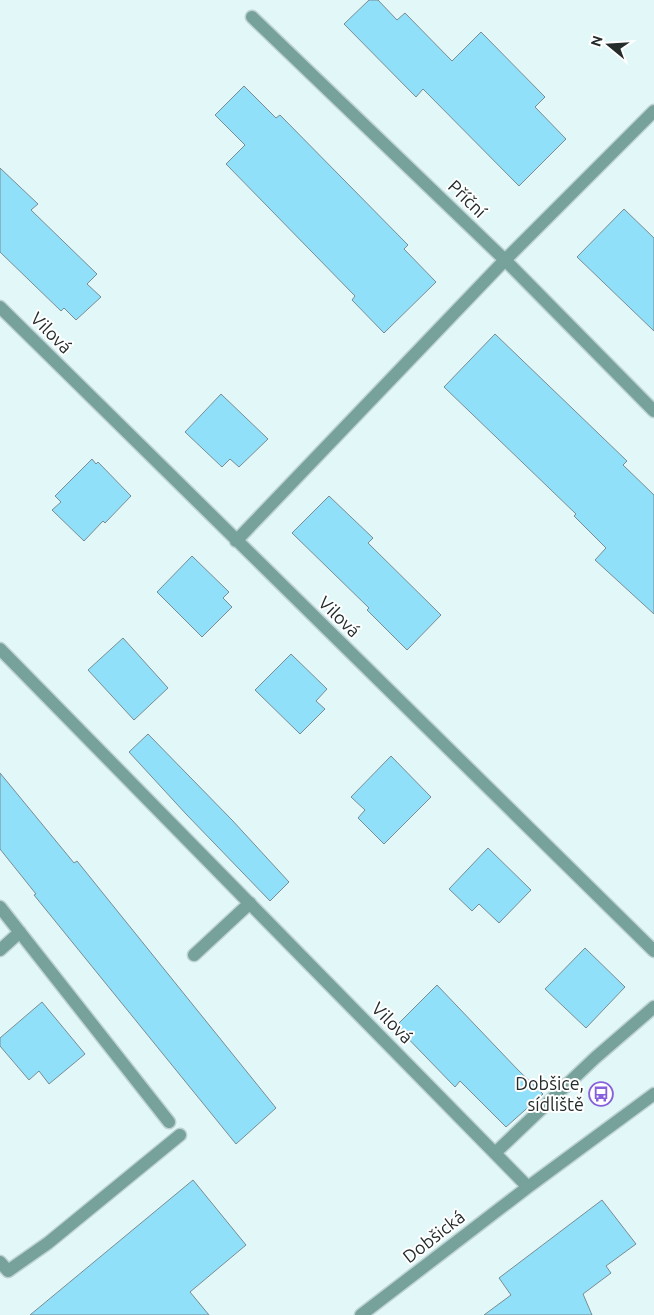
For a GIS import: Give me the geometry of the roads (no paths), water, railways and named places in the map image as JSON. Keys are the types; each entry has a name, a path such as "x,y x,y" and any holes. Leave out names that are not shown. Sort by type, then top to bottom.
{"street":[{"name":"Příční","path":"252,17 505,260 654,411"},
{"path":"236,541 505,260 654,111"},
{"name":"Vilová","path":"0,307 654,951"},
{"name":"Vilová","path":"0,649 528,1186"},
{"path":"194,955 250,903"},
{"path":"0,907 169,1122"},
{"path":"0,950 20,932"},
{"path":"495,1153 595,1058 654,1007"},
{"name":"Dobšická","path":"361,1315 528,1186 654,1094"},
{"path":"0,1262 8,1271 48,1243 180,1135"}],"place":[{"name":"Dobšice, sídliště","path":"601,1094"}]}
